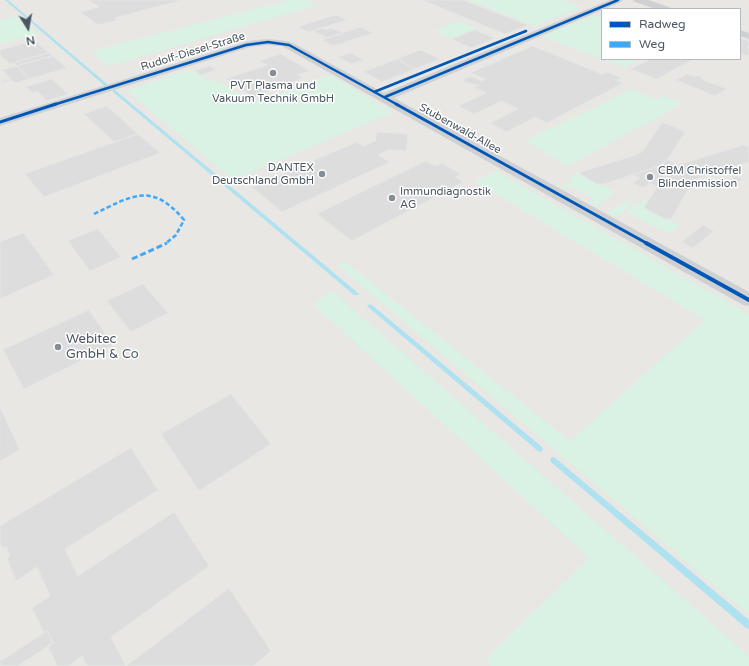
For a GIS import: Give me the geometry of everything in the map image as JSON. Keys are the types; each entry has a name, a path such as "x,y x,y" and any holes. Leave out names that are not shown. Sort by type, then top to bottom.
{"street":[{"name":"Stubenwald-Allee","path":"385,97 618,0"},
{"path":"638,0 663,8"},
{"name":"Rudolf-Diesel-Straße","path":"3,117 246,44 269,41 289,45 385,97"},
{"name":"Stubenwald-Allee","path":"385,97 749,300"}],"shaded area":[{"path":"0,0 749,0 749,666 0,666"}],"green space":[{"path":"290,0 306,0 317,5 109,66 91,51"},
{"path":"469,0 563,0 582,7 535,26"},
{"path":"594,15 601,18 601,59 542,36"},
{"path":"16,16 39,34 0,44 0,20"},
{"path":"456,22 462,22 477,29 450,38 436,32 436,30"},
{"path":"606,60 638,60 625,67"},
{"path":"191,69 207,80 219,81 252,103 329,75 393,112 233,180 126,90"},
{"path":"631,89 656,99 663,96 681,104 568,166 525,141"},
{"path":"496,171 749,314 749,615 337,265 344,261 570,441 705,320 474,181"},
{"path":"579,172 586,179 605,186 614,192 597,207 588,202 593,198 570,186 564,189 561,187 574,182 568,179"},
{"path":"645,198 648,199 644,208 646,210 680,226 672,232 662,231 627,213 636,203 640,205"},
{"path":"630,200 632,201 623,213 615,217 607,212"},
{"path":"332,291 749,656 749,666 491,666 485,660 589,558 313,304"}],"building":[{"path":"88,0 183,0 114,18 117,20 98,25 80,12 99,7"},
{"path":"422,0 463,0 528,25 505,34"},
{"path":"336,15 347,20 308,32 298,27"},
{"path":"361,27 373,33 334,46 322,40"},
{"path":"321,28 325,30 332,28 343,33 328,38 313,31"},
{"path":"475,30 495,38 471,48 452,39"},
{"path":"741,38 749,41 749,46 747,48 749,48 749,56 741,54"},
{"path":"35,41 49,53 10,64 0,55 0,50"},
{"path":"533,46 602,74 607,72 622,78 616,80 623,83 547,123 535,117 507,132 490,123 518,109 502,101 474,114 458,106 486,93 474,87 479,85 464,82 465,78 473,77 481,81 485,79 471,73"},
{"path":"421,50 440,59 415,69 397,59"},
{"path":"49,53 53,56 17,66 14,63"},
{"path":"351,53 364,60 351,64 338,57"},
{"name":"PVT Plasma und Vakuum Technik GmbH","path":"281,54 310,71 298,75 303,78 253,97 226,79 267,65 260,61"},
{"path":"53,56 67,68 29,79 17,66"},
{"path":"397,59 415,69 382,82 364,72"},
{"path":"649,60 692,60 656,79 631,69"},
{"path":"17,66 29,79 15,83 12,80 2,83 2,81 11,79 2,70"},
{"path":"210,66 216,70 201,75 195,71"},
{"path":"688,74 695,77 701,76 703,80 727,89 715,96 676,80"},
{"path":"52,79 68,94 47,101 37,91 32,93 26,87"},
{"path":"107,106 138,134 114,142 84,114"},
{"path":"662,123 668,124 685,132 667,160 660,166 603,184 597,184 580,174 581,172 642,152"},
{"name":"DANTEX Deutschland GmbH","path":"377,132 408,134 406,151 388,150 378,155 390,162 282,212 252,187 357,142 363,146 375,141"},
{"path":"138,134 160,153 44,197 25,174"},
{"path":"744,145 749,147 749,162 699,178 692,183 671,219 665,219 645,208 657,187 672,167"},
{"path":"667,160 678,165 669,170 660,166"},
{"name":"Immundiagnostik AG","path":"426,161 435,166 442,163 461,174 455,177 463,182 352,241 317,214"},
{"name":"CBM Christoffel Blindenmission","path":"660,166 669,170 657,187 649,183 643,188 633,183 640,178 632,175"},
{"path":"736,176 743,179 729,189 722,186"},
{"path":"703,225 714,231 693,248 682,242"},
{"path":"98,229 121,257 90,271 68,241"},
{"path":"24,233 54,275 0,299 0,242"},
{"path":"143,284 168,313 131,332 107,301"},
{"name":"Webitec GmbH & Co","path":"89,310 113,345 24,389 3,350"},
{"path":"231,394 271,444 199,491 161,434"},
{"path":"0,407 20,450 0,461"},
{"path":"131,448 158,490 65,549 78,576 174,512 209,566 111,637 126,666 87,666 82,656 68,666 57,666 48,645 53,643 47,631 44,633 32,608 50,596 37,567 16,581 7,559 10,556 6,546 3,549 0,542 0,526"},
{"path":"229,588 271,651 253,666 126,666"},
{"path":"47,631 53,643 18,666 0,666 0,662"}],"waterway":[{"path":"6,0 106,85"},
{"path":"114,91 356,294"},
{"path":"370,306 540,449"},
{"path":"553,460 749,625"}],"marked path":[{"path":"94,214 131,197 142,195 153,196 163,200 184,220 181,228 170,241 156,249 132,259"}],"cycle path":[{"path":"385,97 618,0"},
{"path":"374,92 526,31"},
{"path":"0,122 246,45 268,42 283,43 749,300"}],"place":[{"name":"PVT Plasma und Vakuum Technik GmbH","path":"273,73"},
{"name":"DANTEX Deutschland GmbH","path":"322,174"},
{"name":"CBM Christoffel Blindenmission","path":"650,177"},
{"name":"Immundiagnostik AG","path":"392,198"},
{"name":"Webitec GmbH & Co","path":"58,347"}]}
